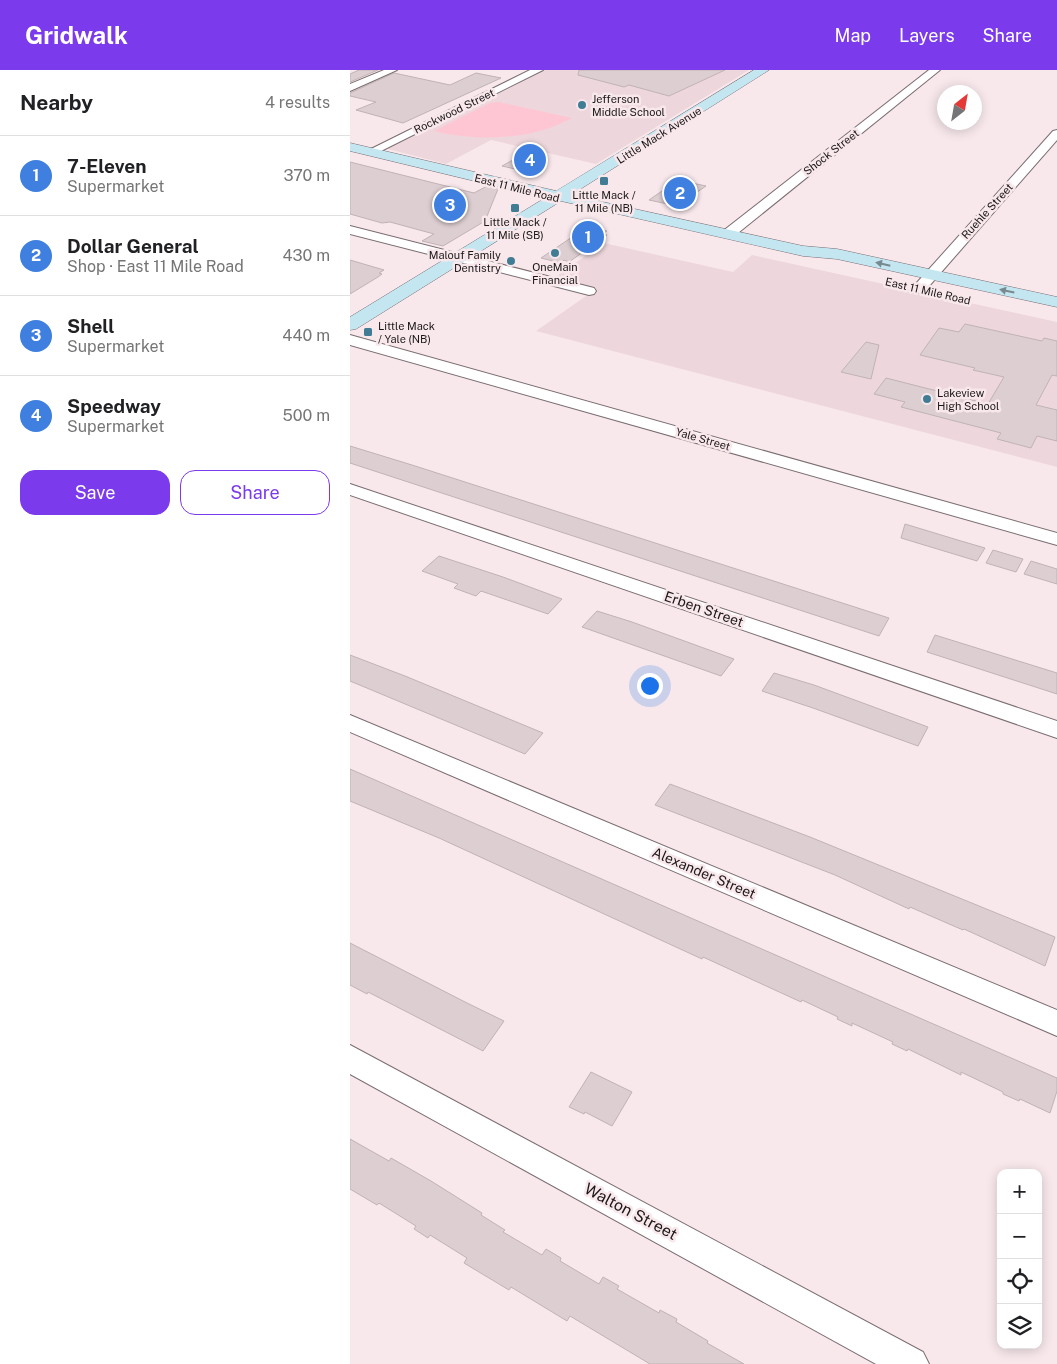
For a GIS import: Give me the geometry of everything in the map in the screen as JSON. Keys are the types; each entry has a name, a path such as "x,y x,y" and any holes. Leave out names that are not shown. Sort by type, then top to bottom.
{"main road":[{"name":"Little Mack Avenue","path":"350,325 763,70"},
{"name":"East 11 Mile Road","path":"350,147 558,198 803,251 838,254 1057,302"},
{"name":"East 11 Mile Road","path":"803,251 825,264 881,280"},
{"name":"East 11 Mile Road","path":"900,285 937,294"}],"street":[{"path":"350,88 392,70"},
{"name":"Rockwood Street","path":"370,152 538,70"},
{"name":"Shock Street","path":"728,234 935,70"},
{"name":"Ruehle Street","path":"918,290 1057,133"},
{"path":"350,230 589,291"},
{"name":"Yale Street","path":"350,340 1057,538"},
{"name":"Erben Street","path":"350,489 1057,730"},
{"name":"Alexander Street","path":"350,723 1057,1023"},
{"name":"Walton Street","path":"350,1060 911,1364"}],"shaded area":[{"name":"Jefferson Middle School","path":"543,70 749,70 596,164 491,140 446,164 388,149 387,147"},
{"path":"499,102 572,118 540,131 504,137 469,137 434,131 490,103"},
{"name":"Lakeview High School","path":"604,243 733,272 752,255 1057,322 1057,467 536,331 596,289 554,278"}],"building":[{"path":"359,70 378,70 350,82 350,74"},
{"path":"579,70 725,70 669,96 629,85 624,87 578,75"},
{"path":"394,73 450,85 476,73 501,78 403,123 356,110 376,102 350,96 350,93"},
{"path":"522,155 548,160 528,172 502,166"},
{"path":"350,162 474,193 487,186 498,189 485,221 443,246 422,241 434,234 350,214"},
{"path":"678,180 706,186 677,206 649,200"},
{"path":"587,227 607,231 603,234 607,235 569,262 564,260 561,263 541,258"},
{"path":"350,260 384,270 379,273 382,274 378,277 350,294"},
{"path":"965,324 1042,341 1044,338 1057,341 1057,376 1052,375 1036,405 1057,410 1057,441 1037,436 1031,448 997,439 1001,433 901,407 905,402 874,394 886,378 988,404 1004,377 920,355 939,328 959,332"},
{"path":"866,342 879,345 871,379 841,372"},
{"path":"350,446 889,618 879,636 350,463"},
{"path":"905,524 985,548 977,561 901,538"},
{"path":"993,550 1023,559 1016,572 986,563"},
{"path":"439,556 562,599 548,614 481,591 476,596 454,588 458,584 422,571"},
{"path":"1031,561 1057,569 1057,584 1024,574"},
{"path":"597,611 734,659 721,676 582,627"},
{"path":"935,635 1057,673 1057,694 927,652"},
{"path":"350,655 543,733 525,754 350,681"},
{"path":"774,673 814,685 928,727 918,746 762,691"},
{"path":"350,769 1057,1078 1057,1091 1050,1113 1020,1099 1019,1101 1003,1094 1003,1092 961,1072 961,1075 908,1049 907,1051 892,1044 893,1042 852,1023 852,1026 837,1019 838,1017 802,1000 801,1002 703,957 702,959 439,838 350,801"},
{"path":"670,784 810,837 1055,937 1045,966 964,929 910,907 909,909 835,875 655,805"},
{"path":"350,943 504,1021 483,1051 368,992 367,994 350,985"},
{"path":"591,1072 632,1092 612,1126 585,1112 584,1114 569,1107"},
{"path":"350,1139 389,1161 391,1158 431,1181 482,1213 481,1215 505,1230 503,1232 542,1255 546,1249 561,1258 560,1261 599,1284 603,1277 619,1286 617,1289 659,1313 660,1310 677,1319 676,1322 708,1341 707,1343 744,1364 650,1364 570,1316 567,1321 511,1287 509,1290 464,1263 467,1258 430,1235 428,1238 414,1229 416,1226 379,1203 377,1205 350,1189"}],"place":[{"name":"Jefferson Middle School","path":"582,105"},
{"name":"Speedway","path":"530,160"},
{"name":"Little Mack / 11 Mile (NB)","path":"604,181"},
{"name":"Dollar General","path":"680,193"},
{"name":"Shell","path":"450,205"},
{"name":"Little Mack / 11 Mile (SB)","path":"515,208"},
{"name":"7-Eleven","path":"588,237"},
{"name":"OneMain Financial","path":"555,253"},
{"name":"Malouf Family Dentistry","path":"511,261"},
{"name":"Little Mack / Yale (NB)","path":"368,332"},
{"name":"Lakeview High School","path":"927,399"}]}
